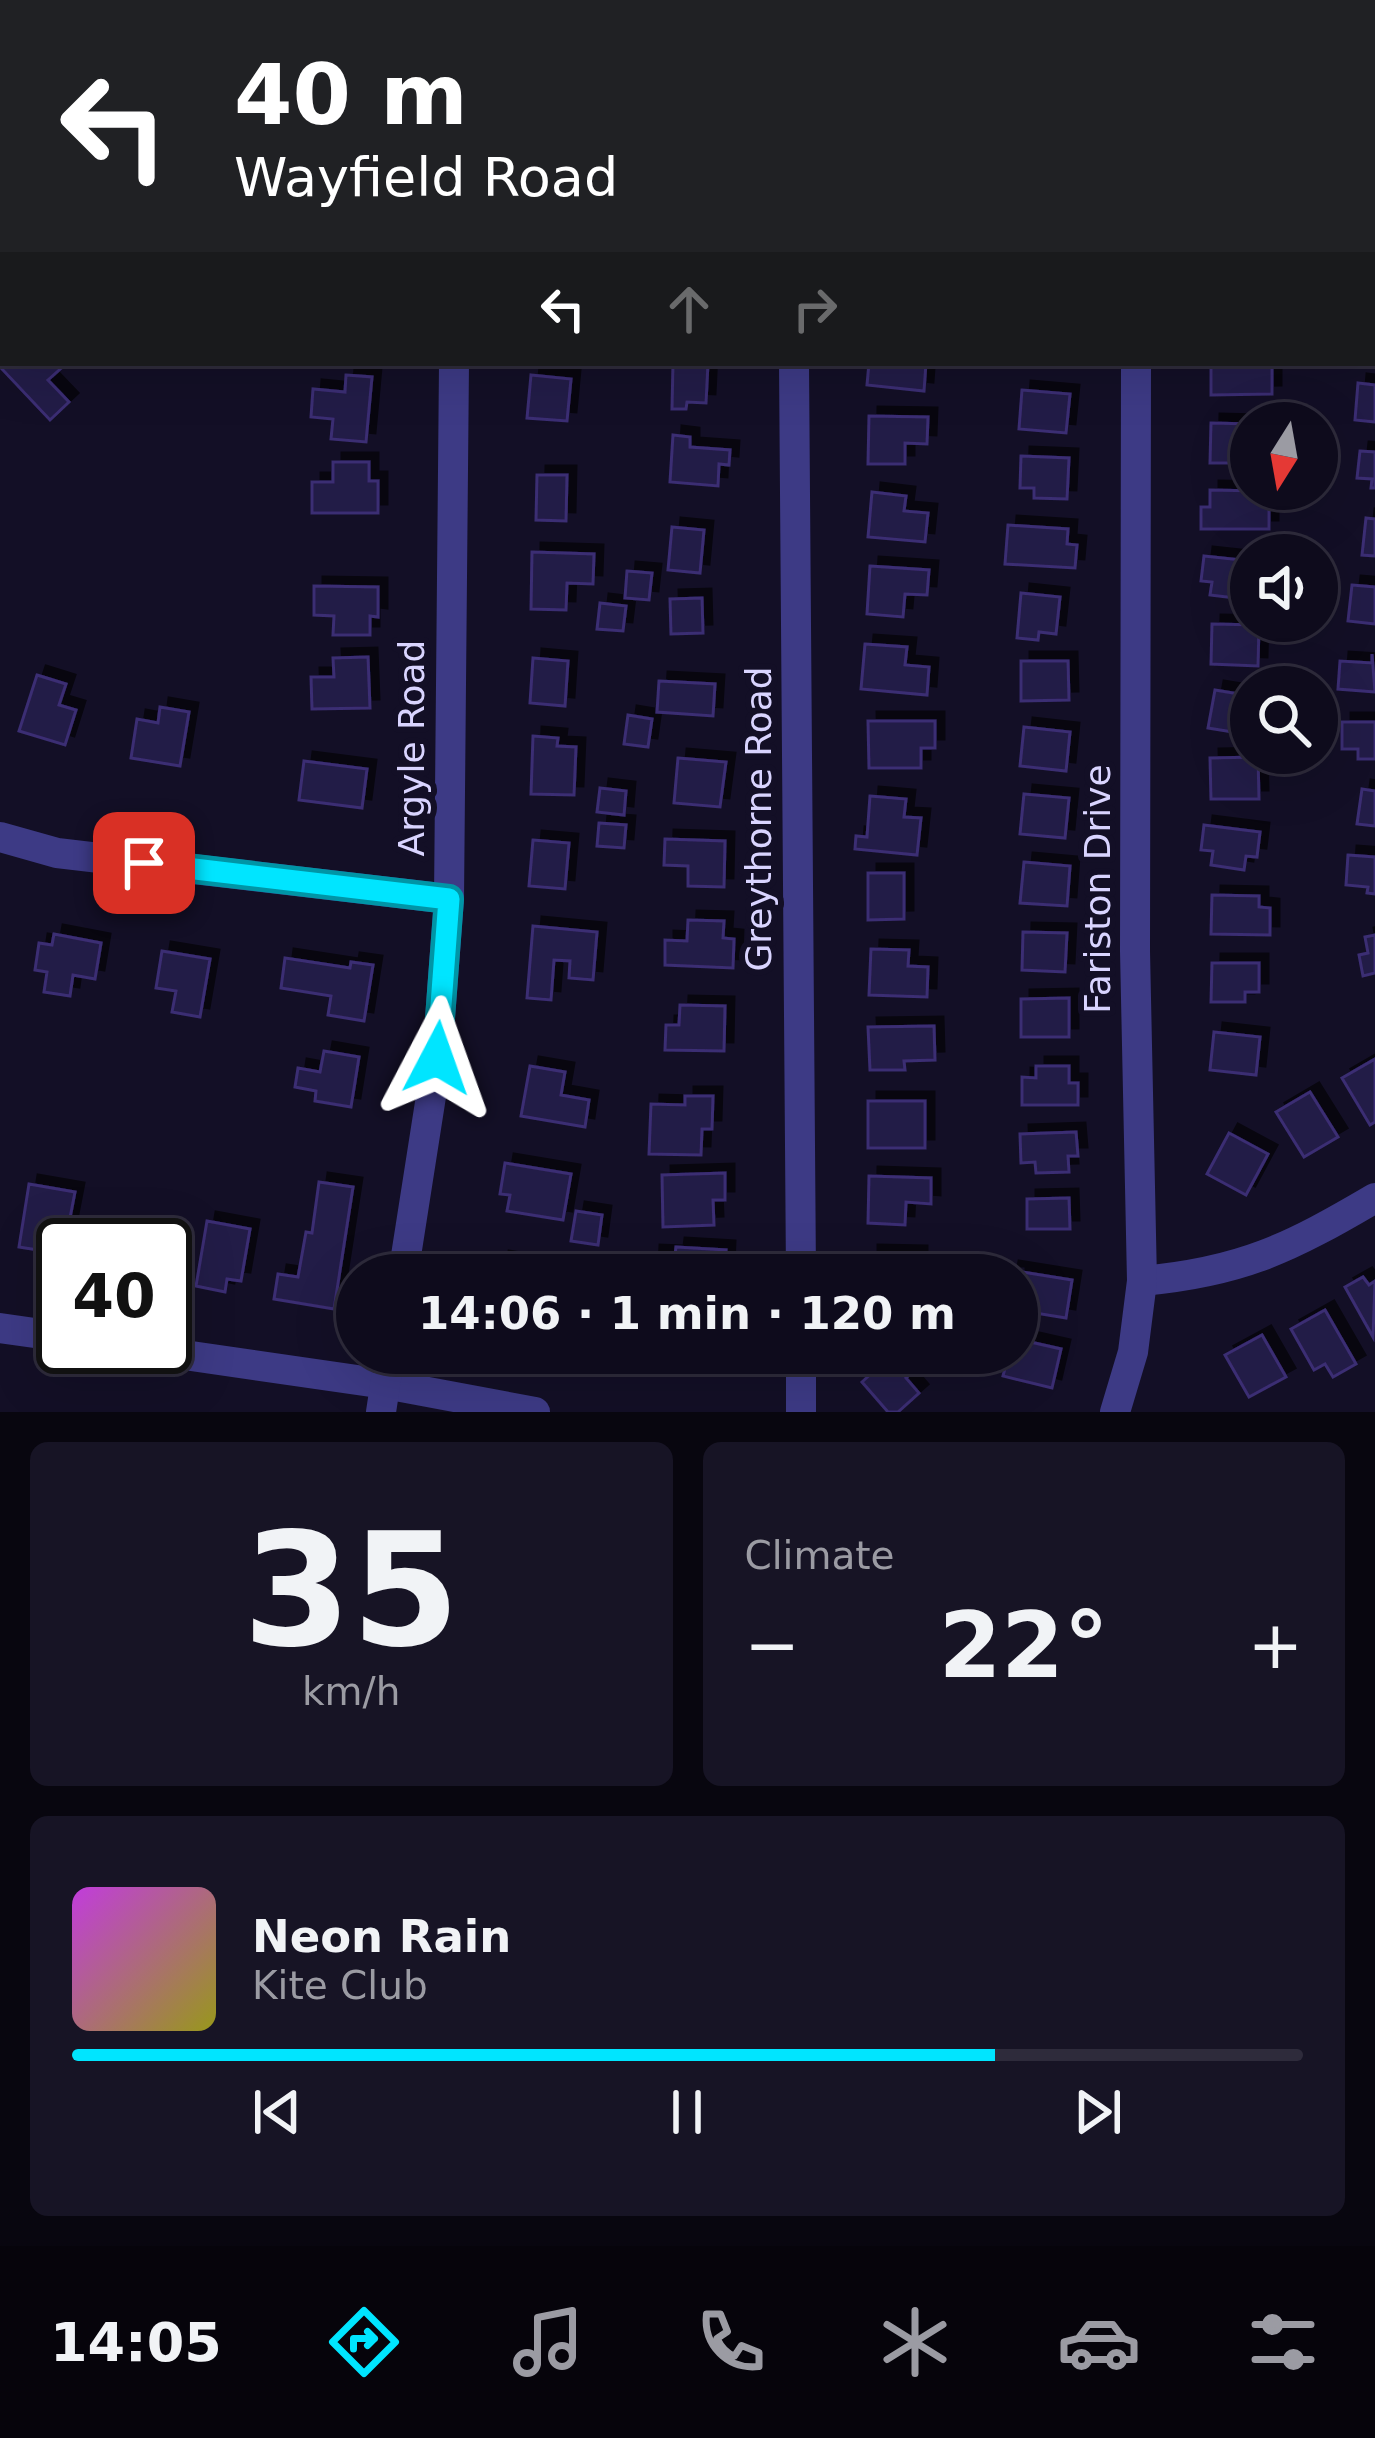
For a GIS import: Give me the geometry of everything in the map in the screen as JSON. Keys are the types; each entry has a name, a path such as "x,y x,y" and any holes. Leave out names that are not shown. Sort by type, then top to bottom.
{"street":[{"name":"Argyle Road","path":"406,1254 437,1058 449,899 454,366"},
{"name":"Greythorne Road","path":"794,366 800,1254"},
{"name":"Fariston Drive","path":"1115,1412 1132,1352 1142,1281 1135,951 1136,366"},
{"path":"0,837 56,853 449,899"},
{"path":"1142,1281 1200,1275 1255,1260 1294,1244 1375,1198"},
{"path":"0,1328 36,1333"},
{"path":"192,1360 383,1398 535,1412"},
{"path":"801,1374 802,1412"}],"building":[{"path":"64,366 48,380 69,402 50,420 1,368"},
{"path":"673,366 708,366 706,403 687,402 686,409 672,409"},
{"path":"869,366 926,366 924,391 867,385"},
{"path":"1211,366 1272,366 1272,394 1211,395"},
{"path":"346,375 372,377 366,442 331,439 333,419 311,417 313,389 345,392"},
{"path":"531,375 571,379 567,421 527,418"},
{"path":"1358,383 1375,385 1375,422 1355,420"},
{"path":"1022,390 1070,394 1066,433 1019,429"},
{"path":"869,416 928,417 927,444 905,443 905,464 868,464"},
{"path":"1211,423 1230,423 1230,463 1210,463"},
{"path":"673,435 690,437 690,447 730,450 729,465 719,464 718,486 670,482"},
{"path":"1360,451 1375,452 1375,488 1371,488 1372,479 1357,478"},
{"path":"1021,456 1069,458 1067,499 1034,498 1034,488 1020,488"},
{"path":"333,462 369,462 369,481 378,481 378,513 312,513 312,482 333,482"},
{"path":"537,475 567,475 566,521 536,520"},
{"path":"1210,490 1230,490 1230,510 1269,510 1269,529 1201,529 1201,507 1210,507"},
{"path":"872,492 906,496 904,511 928,513 925,542 868,537"},
{"path":"1366,518 1375,519 1375,556 1362,555"},
{"path":"1008,525 1068,529 1067,544 1077,545 1075,568 1005,564"},
{"path":"672,527 704,530 700,573 668,570"},
{"path":"532,552 594,554 593,584 567,583 566,610 531,609"},
{"path":"1204,556 1230,559 1230,597 1210,595 1212,582 1201,581"},
{"path":"870,566 929,570 927,595 905,594 903,617 867,614"},
{"path":"627,571 652,573 649,600 625,598"},
{"path":"1352,585 1375,587 1375,624 1348,621"},
{"path":"314,586 378,587 378,617 370,616 370,635 333,635 334,616 314,615"},
{"path":"1021,593 1060,597 1056,634 1039,632 1038,640 1017,638"},
{"path":"702,598 703,633 671,634 670,599"},
{"path":"600,603 626,606 623,631 597,629"},
{"path":"1212,624 1230,624 1230,642 1259,642 1258,666 1211,664"},
{"path":"865,644 907,647 905,665 929,667 927,695 861,689"},
{"path":"1372,654 1375,692 1338,689 1340,661 1372,663"},
{"path":"368,657 370,708 312,709 311,677 334,677 333,658"},
{"path":"533,658 568,661 565,706 530,703"},
{"path":"1021,661 1068,661 1069,700 1021,701"},
{"path":"37,675 66,684 59,705 76,710 65,745 19,731"},
{"path":"659,681 715,684 713,716 657,712"},
{"path":"1215,690 1230,692 1230,732 1208,728"},
{"path":"160,707 189,712 180,766 131,758 137,719 158,723"},
{"path":"628,715 652,719 648,747 624,744"},
{"path":"868,721 935,721 935,748 921,748 921,768 869,768"},
{"path":"1342,722 1375,722 1375,759 1358,759 1358,749 1342,749"},
{"path":"1024,727 1070,732 1066,771 1020,766"},
{"path":"533,736 558,738 557,746 576,747 574,795 531,794"},
{"path":"678,758 726,762 720,807 674,803"},
{"path":"1210,758 1230,758 1230,774 1258,774 1259,799 1211,799"},
{"path":"304,761 367,769 362,808 299,800"},
{"path":"600,788 626,791 624,815 597,812"},
{"path":"1362,789 1375,791 1375,826 1357,824"},
{"path":"1024,794 1069,798 1065,838 1020,834"},
{"path":"870,796 906,799 904,817 921,818 917,855 855,849 856,836 867,837"},
{"path":"599,823 626,825 624,848 597,846"},
{"path":"1204,825 1260,832 1257,857 1246,856 1244,870 1211,865 1213,851 1201,850"},
{"path":"665,839 725,841 724,887 688,886 688,866 664,865"},
{"path":"533,840 569,843 565,889 529,886"},
{"path":"1348,855 1375,857 1375,894 1367,893 1368,887 1346,885"},
{"path":"1024,862 1070,866 1067,906 1020,903"},
{"path":"868,873 904,873 904,919 868,920"},
{"path":"1212,895 1259,896 1259,907 1270,908 1270,935 1211,934"},
{"path":"688,920 724,921 723,938 734,939 733,968 665,965 665,940 687,941"},
{"path":"533,926 597,932 593,980 569,978 570,961 554,960 551,1000 527,998"},
{"path":"1023,932 1067,933 1065,972 1022,970"},
{"path":"54,934 101,943 95,979 73,975 70,996 44,992 47,972 35,970 39,943 52,945"},
{"path":"1375,935 1375,973 1363,976 1359,955 1368,953 1365,937"},
{"path":"871,949 909,950 908,966 928,967 927,997 869,995"},
{"path":"162,951 210,959 200,1017 172,1012 176,991 156,988"},
{"path":"285,958 350,968 351,962 373,965 364,1021 328,1015 331,996 281,988"},
{"path":"1212,963 1259,963 1259,992 1245,992 1245,1002 1211,1002"},
{"path":"1069,998 1069,1037 1021,1037 1021,999"},
{"path":"680,1005 725,1006 724,1051 665,1050 666,1025 679,1025"},
{"path":"934,1026 935,1060 904,1061 905,1070 870,1070 868,1027"},
{"path":"1214,1032 1260,1037 1256,1075 1210,1070"},
{"path":"324,1051 359,1057 351,1107 315,1101 316,1091 295,1087 298,1068 320,1072"},
{"path":"1375,1059 1375,1122 1370,1125 1342,1078"},
{"path":"530,1066 565,1072 561,1095 589,1100 585,1127 521,1116"},
{"path":"1036,1066 1069,1066 1069,1083 1078,1083 1078,1105 1022,1105 1022,1077 1036,1078"},
{"path":"1310,1092 1338,1137 1304,1157 1276,1112"},
{"path":"685,1096 713,1096 712,1129 702,1129 701,1155 649,1154 651,1104 685,1105"},
{"path":"868,1101 925,1101 925,1148 868,1148"},
{"path":"1076,1132 1078,1156 1068,1156 1069,1172 1036,1173 1035,1162 1021,1163 1020,1134"},
{"path":"1229,1133 1268,1154 1246,1195 1207,1174"},
{"path":"505,1163 571,1174 563,1220 507,1211 510,1195 500,1194"},
{"path":"725,1173 725,1200 713,1200 714,1225 663,1227 662,1175"},
{"path":"869,1176 931,1178 931,1204 906,1202 905,1225 868,1223"},
{"path":"319,1182 353,1187 343,1254 336,1254 334,1309 274,1299 278,1274 298,1277 306,1232 312,1233"},
{"path":"29,1184 75,1192 70,1218 36,1218 36,1250 19,1247"},
{"path":"1069,1198 1070,1229 1027,1229 1027,1199"},
{"path":"576,1211 602,1215 598,1245 571,1241"},
{"path":"207,1221 250,1229 241,1281 227,1279 225,1292 196,1286"},
{"path":"676,1247 726,1250 726,1254 675,1254"},
{"path":"1038,1275 1072,1280 1066,1318 1038,1313"},
{"path":"1363,1277 1369,1285 1375,1281 1373,1337 1345,1287"},
{"path":"1325,1310 1356,1364 1333,1377 1325,1364 1314,1370 1291,1329"},
{"path":"1262,1335 1286,1377 1249,1397 1225,1355"},
{"path":"1038,1344 1061,1349 1052,1388 1003,1376 1038,1374"},
{"path":"871,1374 910,1374 906,1378 919,1393 898,1412 888,1412 862,1382"}],"route":[{"path":"144,863 449,899 437,1058"}]}
